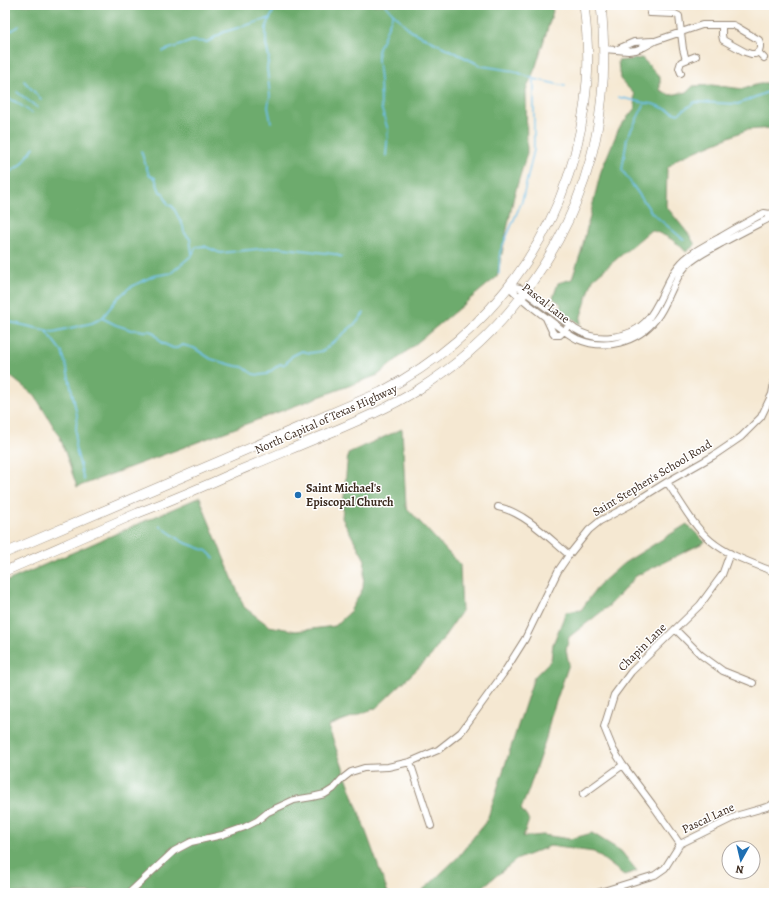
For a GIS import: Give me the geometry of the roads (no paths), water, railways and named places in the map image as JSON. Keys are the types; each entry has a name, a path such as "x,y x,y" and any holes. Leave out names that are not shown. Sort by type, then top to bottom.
{"highway":[{"name":"North Capital of Texas Highway","path":"5,553 381,392 400,382 429,363 454,344 483,316 509,287 528,260 556,207 568,176 580,131 587,80 587,49 584,5"},
{"name":"North Capital of Texas Highway","path":"5,571 389,406 443,373 471,351 497,326 523,295 542,268 574,207 595,141 599,118 604,77 604,49 600,5"},
{"path":"587,49 604,49"},
{"path":"196,471 203,486"}],"street":[{"path":"650,13 678,15 680,19 682,47 686,60"},
{"path":"604,49 628,51 636,50 644,48 655,41 703,25 733,25 737,26 760,42 758,52"},
{"path":"722,25 722,36 725,41 749,54 758,52"},
{"path":"616,49 634,42 655,41"},
{"path":"634,42 636,50"},
{"path":"758,52 764,58"},
{"path":"681,73 679,69 682,61 696,56"},
{"name":"Pascal Lane","path":"509,287 580,332 594,337 604,338 636,333 648,328 657,318 665,296 686,267 704,253 768,218 772,213"},
{"name":"Pascal Lane","path":"523,295 542,314 564,331 576,338 594,344 609,344 627,341 636,333"},
{"path":"564,331 569,325"},
{"path":"576,338 580,332"},
{"name":"Saint Stephen's School Road","path":"129,893 174,850 191,842 222,835 245,827 257,821 268,812 294,800 325,794 333,789 350,772 364,768 388,767 410,762 438,750 461,732 504,674 525,639 553,579 569,555 589,530 600,521 713,456 741,437 761,417 772,394 774,384"},
{"path":"668,482 696,525 710,541 730,553 774,572"},
{"path":"498,507 520,516 569,555"},
{"name":"Chapin Lane","path":"680,844 623,765 613,748 604,727 614,695 631,672 700,605 722,575 730,553"},
{"path":"675,629 701,655 723,670 753,683"},
{"path":"410,762 431,826"},
{"path":"583,794 623,765"},
{"name":"Pascal Lane","path":"597,893 654,875 665,868 680,844 739,815 770,806 774,803"}],"waterway":[{"path":"271,122 268,107 270,96 267,68 269,58 266,44 266,28 276,5"},
{"path":"385,5 411,31 482,66 514,71 534,79 534,150 522,201 500,252 499,274"},
{"path":"386,156 388,130 381,107 378,51 393,14"},
{"path":"163,51 192,41 207,42 224,32 270,18"},
{"path":"5,32 13,30 19,26"},
{"path":"534,79 565,86"},
{"path":"24,81 41,99"},
{"path":"618,97 653,104 678,114 695,102 738,104 774,91"},
{"path":"17,92 38,108"},
{"path":"5,97 16,102 32,113"},
{"path":"645,103 627,138 622,170 652,213 684,240"},
{"path":"5,175 22,164 34,147"},
{"path":"141,151 149,175 155,178 160,192 163,193 168,204 173,207 183,226 184,232 190,239 192,253"},
{"path":"45,330 53,332 92,323 102,318 118,298 129,288 153,276 171,273 192,255 196,247 204,246 220,253 277,247 334,254 342,257"},
{"path":"102,318 116,325 132,330 153,332 162,343 173,348 183,345 194,348 211,359 243,367 253,374 260,375 267,374 280,364 283,365 292,356 302,351 310,353 323,351 357,322 364,313"},
{"path":"5,321 45,330 62,352 77,415 75,446 84,480"},
{"path":"160,526 183,542 207,551 214,558"}],"place":[{"name":"Saint Michael's Episcopal Church","path":"298,495"}]}
